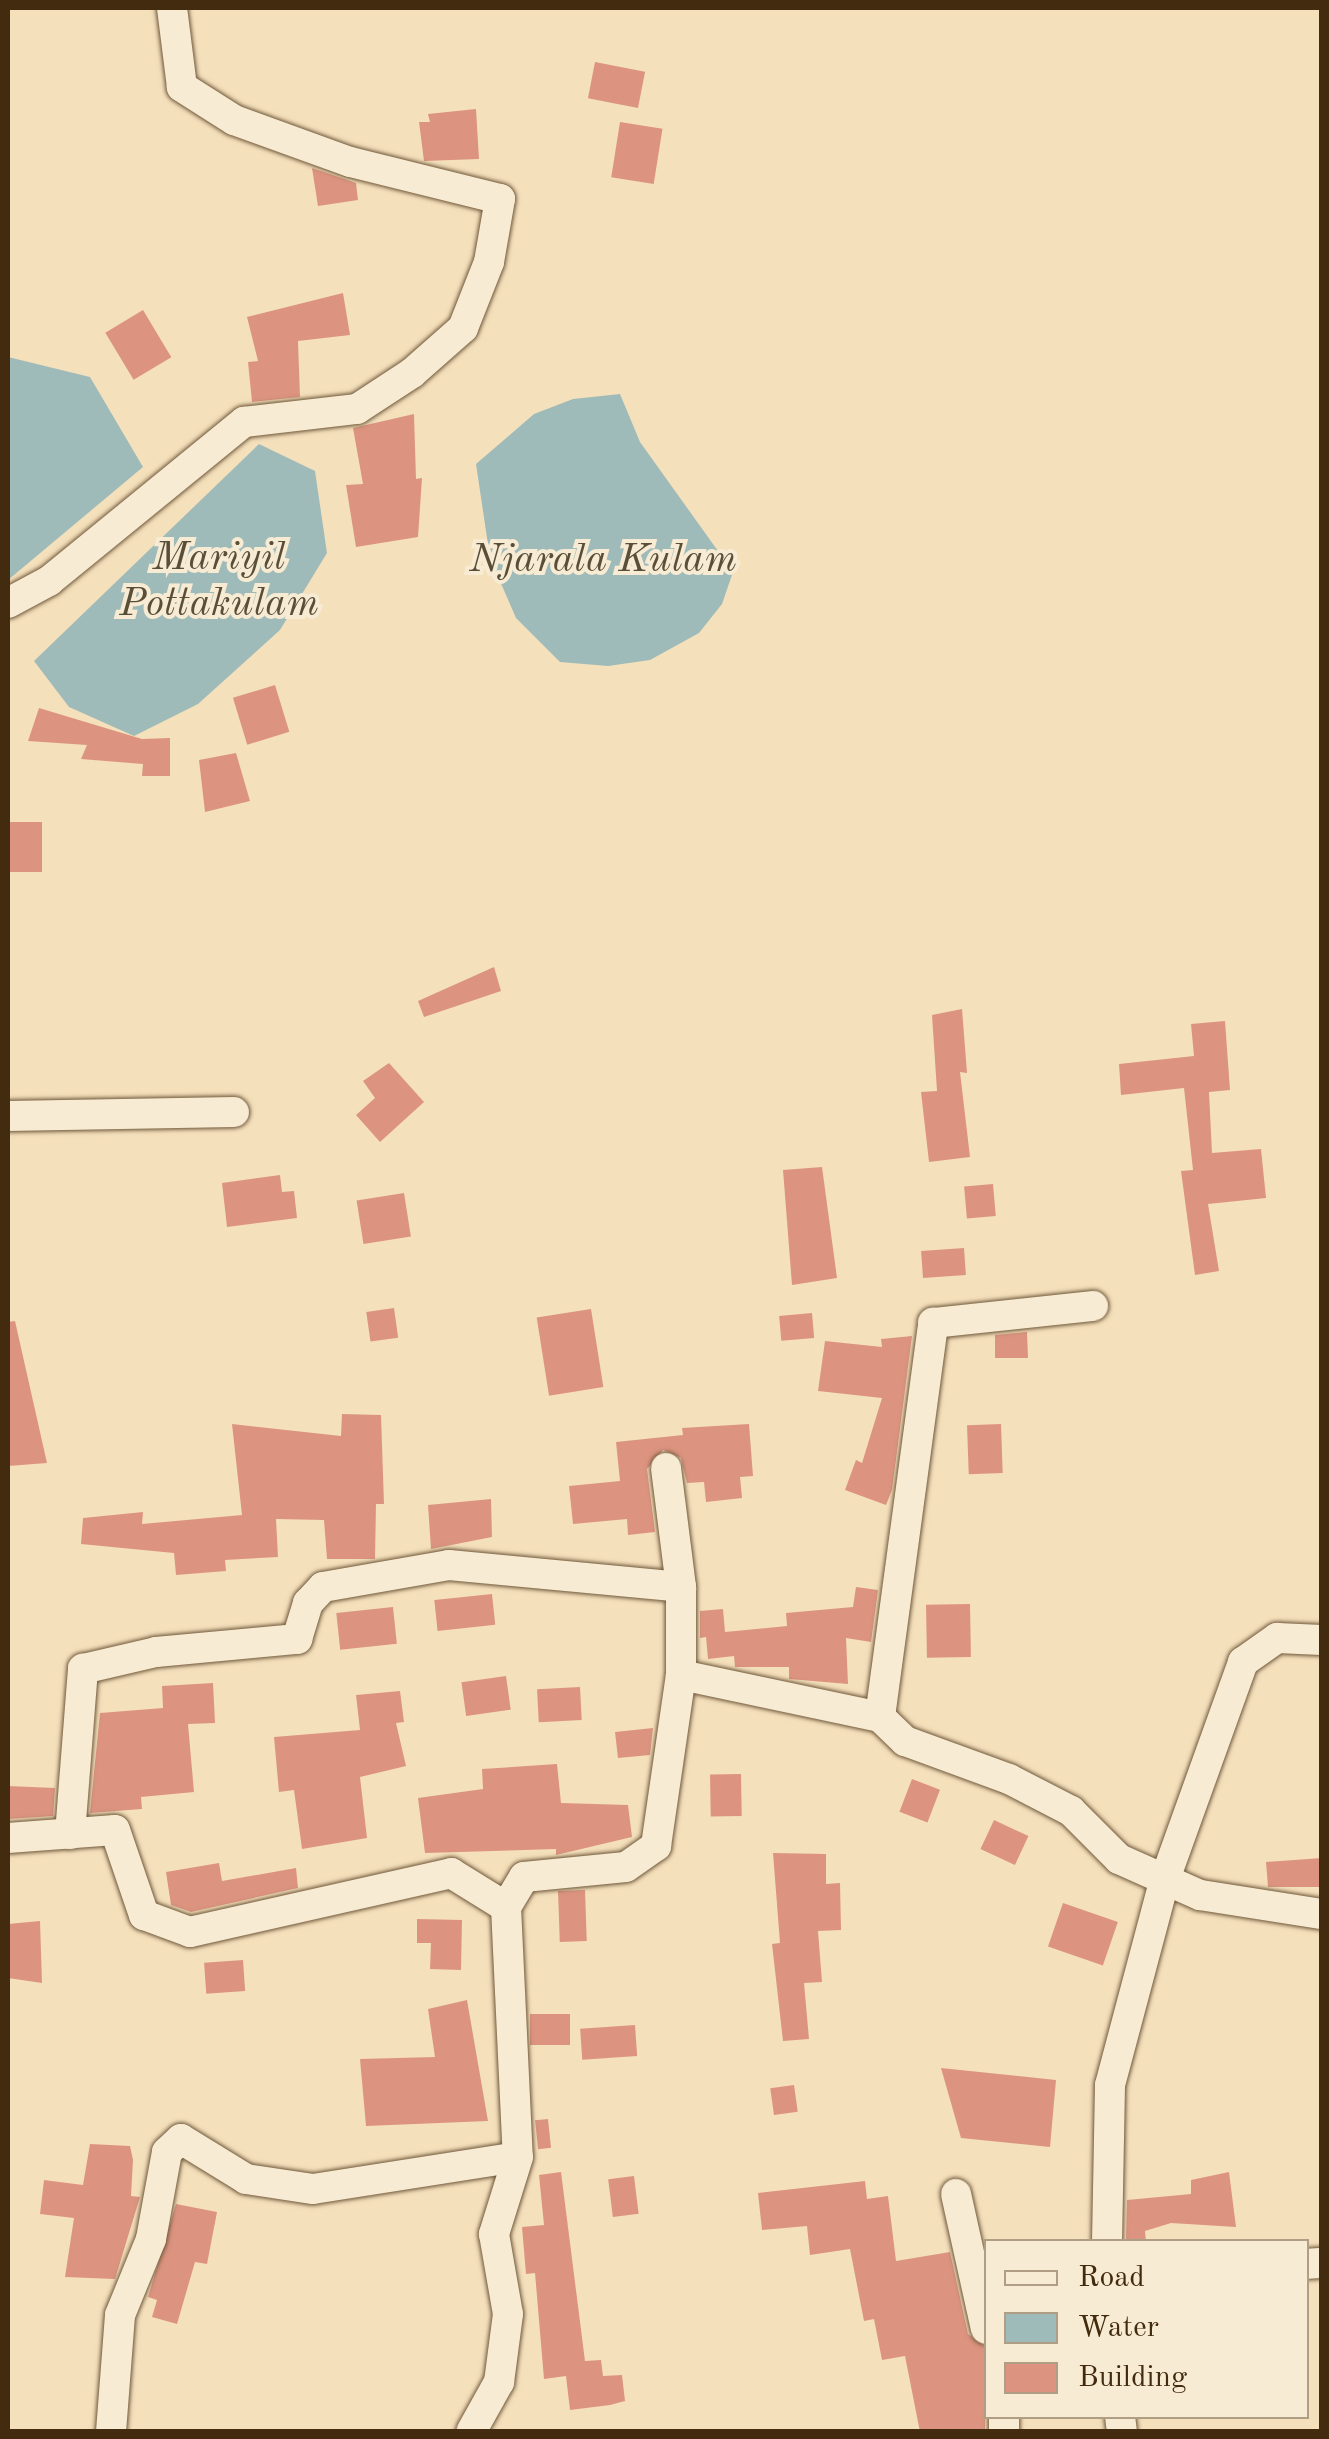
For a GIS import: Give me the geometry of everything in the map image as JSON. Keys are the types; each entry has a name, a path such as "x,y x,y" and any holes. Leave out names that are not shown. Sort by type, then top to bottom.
{"street":[{"path":"8,603 49,580 244,422 356,408 412,373 464,328 489,262 500,199 350,162 234,120 182,87 172,8"},
{"path":"8,1116 234,1112"},
{"path":"880,1717 933,1323 1093,1306"},
{"path":"471,2432 499,2382 508,2314 494,2234 518,2157 506,1907 524,1877 626,1866 656,1846 680,1675 681,1587 666,1468"},
{"path":"70,1834 83,1669 156,1652 297,1640 308,1604 323,1586 449,1565 681,1587"},
{"path":"1108,2239 1110,2085 1165,1879 1243,1662 1277,1638 1322,1640"},
{"path":"680,1675 880,1717 905,1741 1009,1778 1071,1812 1119,1858 1200,1895 1322,1914"},
{"path":"8,1838 114,1830 144,1915 190,1932 451,1873 506,1907"},
{"path":"111,2432 120,2315 151,2238 167,2152 181,2140 246,2179 314,2189 518,2157"},
{"path":"956,2194 984,2320"},
{"path":"489,2400 501,2432"}],"water":[{"path":"8,357 90,377 143,467 8,580"},
{"name":"Njarala Kulam","path":"620,394 640,442 733,572 722,604 699,633 650,660 608,666 560,662 516,618 490,558 476,464 534,414 573,399"},
{"name":"Mariyil Pottakulam","path":"259,444 315,471 327,553 280,630 198,704 134,736 69,707 34,661"}],"building":[{"path":"595,62 645,72 638,108 588,98"},
{"path":"476,109 479,159 424,161 419,122 430,122 428,114"},
{"path":"620,122 662,129 654,184 611,177"},
{"path":"312,168 356,183 358,200 318,206"},
{"path":"343,293 350,335 298,341 300,397 252,402 248,362 258,361 247,317"},
{"path":"143,310 171,357 134,380 105,333"},
{"path":"414,414 416,479 422,478 418,537 356,547 346,485 363,484 353,428"},
{"path":"275,685 289,732 247,745 233,698"},
{"path":"39,708 142,739 170,738 170,776 142,776 143,764 81,759 87,745 28,741"},
{"path":"236,753 250,801 205,812 199,760"},
{"path":"8,822 42,822 42,872 8,872"},
{"path":"494,967 501,991 424,1017 418,1001"},
{"path":"962,1009 967,1073 960,1072 970,1157 929,1162 921,1092 937,1091 932,1015"},
{"path":"1225,1021 1230,1090 1209,1092 1212,1153 1261,1149 1266,1198 1208,1204 1219,1271 1195,1275 1181,1171 1193,1170 1184,1088 1121,1095 1119,1064 1194,1056 1191,1024"},
{"path":"389,1063 424,1102 380,1142 356,1115 375,1098 363,1081"},
{"path":"822,1167 837,1278 792,1285 783,1170"},
{"path":"280,1175 282,1192 294,1191 297,1218 227,1227 222,1183"},
{"path":"993,1184 996,1216 967,1218 964,1187"},
{"path":"404,1193 411,1236 363,1244 357,1201"},
{"path":"964,1248 966,1275 923,1278 921,1251"},
{"path":"394,1308 398,1338 370,1342 366,1312"},
{"path":"591,1309 603,1387 549,1396 537,1318"},
{"path":"812,1313 814,1338 781,1341 779,1316"},
{"path":"15,1321 47,1463 8,1466 8,1322"},
{"path":"1027,1332 1028,1358 995,1358 995,1335"},
{"path":"912,1336 892,1490 886,1505 845,1490 856,1460 862,1463 882,1398 818,1391 825,1341 882,1347 881,1339"},
{"path":"342,1414 381,1415 384,1504 376,1504 375,1559 327,1559 324,1520 276,1519 278,1557 225,1560 226,1571 176,1575 174,1553 81,1544 83,1518 143,1512 142,1524 242,1515 232,1424 341,1436"},
{"path":"749,1424 753,1476 740,1477 742,1498 706,1502 704,1482 687,1483 681,1458 663,1450 647,1469 655,1532 628,1535 627,1519 573,1524 569,1486 620,1481 616,1442 683,1435 682,1428"},
{"path":"1001,1424 1003,1473 969,1474 967,1425"},
{"path":"491,1499 492,1537 431,1549 428,1505"},
{"path":"856,1587 878,1590 871,1642 846,1638 848,1684 789,1679 789,1667 735,1667 734,1656 708,1659 706,1637 700,1638 700,1611 723,1609 725,1632 787,1626 786,1613 853,1607"},
{"path":"492,1594 495,1625 438,1631 434,1600"},
{"path":"970,1604 971,1657 927,1658 926,1605"},
{"path":"393,1607 397,1644 340,1650 336,1613"},
{"path":"506,1676 511,1710 466,1716 461,1682"},
{"path":"213,1683 215,1723 188,1724 194,1792 141,1797 142,1809 90,1813 100,1713 163,1708 162,1686"},
{"path":"580,1687 582,1720 539,1722 537,1689"},
{"path":"400,1691 404,1722 396,1723 406,1766 360,1777 367,1838 302,1849 294,1790 279,1792 274,1737 360,1730 356,1695"},
{"path":"653,1728 650,1755 618,1758 615,1732"},
{"path":"557,1764 561,1803 628,1805 632,1837 556,1855 556,1849 425,1853 418,1798 483,1789 482,1769"},
{"path":"741,1774 742,1816 711,1817 710,1775"},
{"path":"912,1779 940,1790 927,1822 899,1812"},
{"path":"8,1786 55,1788 53,1816 8,1819"},
{"path":"994,1820 1028,1836 1015,1865 980,1849"},
{"path":"773,1853 826,1854 826,1884 840,1883 841,1930 818,1931 822,1982 804,1983 809,2039 783,2041 772,1944 780,1943"},
{"path":"1322,1858 1322,1887 1268,1887 1266,1862"},
{"path":"219,1863 222,1881 296,1868 298,1888 191,1912 171,1905 166,1872"},
{"path":"585,1890 587,1941 560,1942 558,1891"},
{"path":"1063,1903 1118,1922 1103,1965 1048,1946"},
{"path":"417,1919 462,1920 461,1970 430,1969 431,1943 417,1943"},
{"path":"40,1921 42,1983 8,1978 8,1924"},
{"path":"243,1960 245,1991 206,1994 204,1963"},
{"path":"467,2000 488,2121 366,2126 360,2059 435,2057 428,2009"},
{"path":"530,2014 570,2014 570,2045 530,2045"},
{"path":"635,2025 637,2056 582,2060 580,2029"},
{"path":"941,2068 1056,2080 1050,2147 961,2138"},
{"path":"794,2085 798,2112 774,2115 770,2088"},
{"path":"548,2119 551,2148 538,2149 535,2120"},
{"path":"90,2144 130,2146 131,2196 140,2197 115,2279 65,2277 74,2218 40,2214 44,2180 83,2185"},
{"path":"561,2172 585,2361 601,2360 603,2376 622,2375 625,2401 570,2410 566,2376 544,2379 535,2273 526,2274 522,2227 544,2225 539,2175"},
{"path":"1229,2172 1236,2227 1171,2223 1145,2231 1146,2239 1126,2239 1127,2200 1191,2194 1191,2180"},
{"path":"634,2176 639,2214 613,2217 608,2179"},
{"path":"865,2181 867,2199 888,2196 896,2261 950,2252 968,2334 984,2346 985,2432 920,2432 905,2356 882,2360 874,2319 864,2321 850,2249 810,2255 807,2226 762,2230 758,2193"},
{"path":"176,2204 217,2212 207,2264 195,2262 177,2324 152,2317 157,2300 148,2297"}]}
